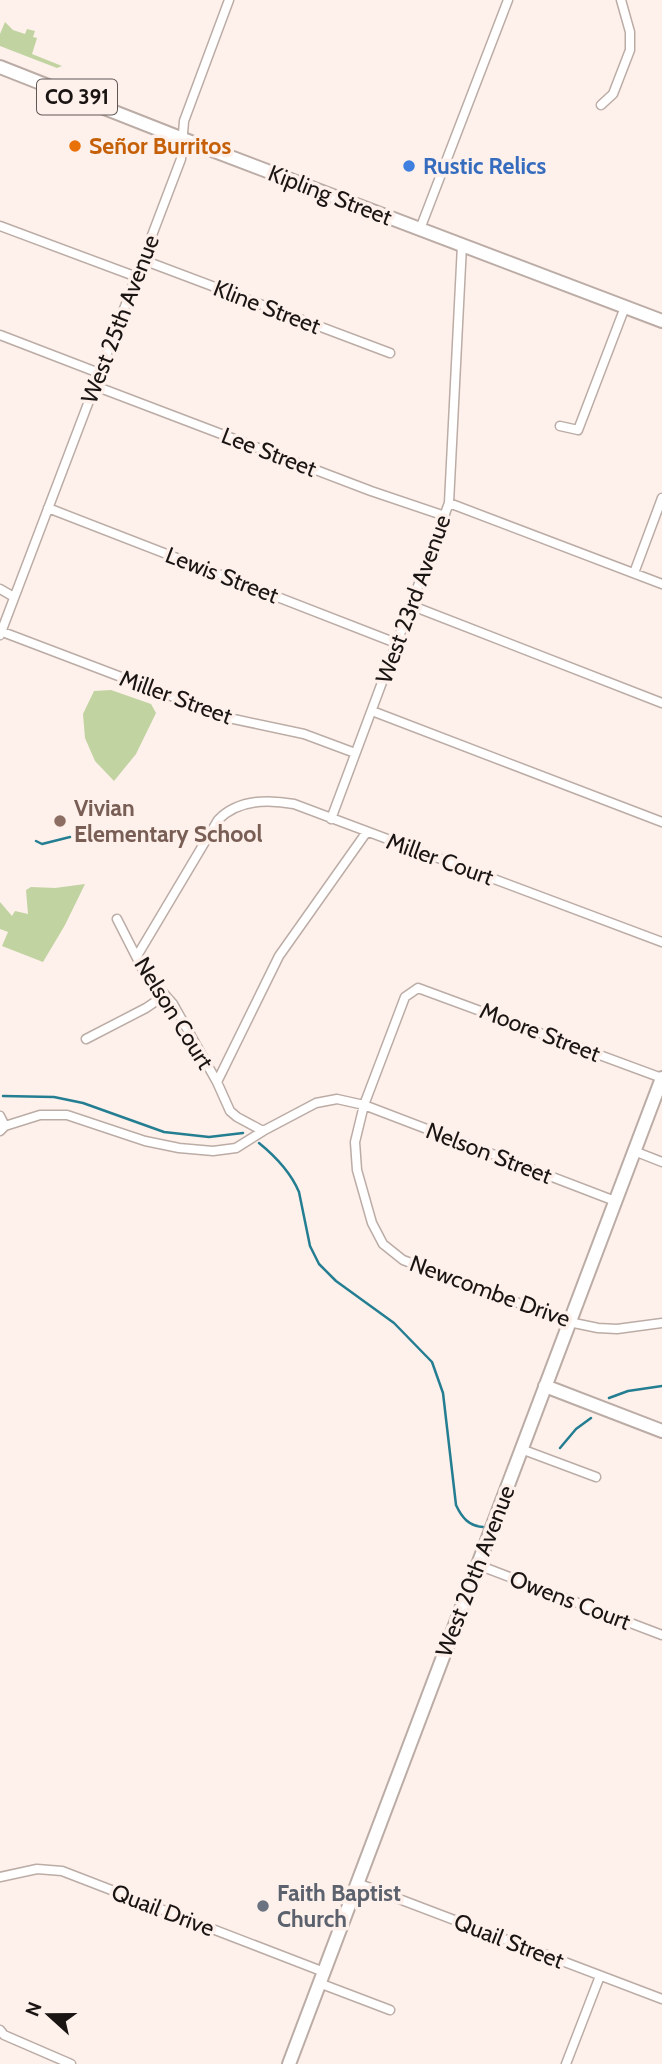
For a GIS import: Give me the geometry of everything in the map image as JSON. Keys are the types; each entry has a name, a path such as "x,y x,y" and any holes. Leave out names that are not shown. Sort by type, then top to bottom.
{"street":[{"name":"West 25th Avenue","path":"0,632 181,159 184,121 229,0"},
{"path":"419,229 508,0"},
{"path":"601,105 613,94 630,50 621,0"},
{"name":"Kipling Street","path":"0,67 662,321"},
{"path":"0,226 137,277"},
{"name":"West 23rd Avenue","path":"331,819 449,503 462,245"},
{"name":"Kline Street","path":"143,260 390,353"},
{"path":"560,426 578,430 625,307"},
{"path":"0,335 99,373"},
{"name":"Lee Street","path":"95,386 370,491 445,516"},
{"path":"634,573 662,498"},
{"path":"449,503 662,584"},
{"name":"Lewis Street","path":"48,508 396,643"},
{"path":"0,589 15,597"},
{"path":"410,605 662,703"},
{"name":"Miller Street","path":"0,632 229,718 304,734 355,753"},
{"path":"372,711 662,821"},
{"name":"Miller Court","path":"138,956 218,820 238,805 268,802 294,804 662,942"},
{"path":"217,1082 279,956 366,833"},
{"name":"Nelson Court","path":"117,919 143,970 173,1004 217,1082 230,1111 263,1131"},
{"name":"Moore Street","path":"418,988 662,1078"},
{"name":"Newcombe Drive","path":"418,988 405,997 364,1105 355,1142 357,1170 372,1223 383,1244 403,1260 569,1322 617,1329 662,1323"},
{"path":"86,1039 146,1008 165,995"},
{"name":"West 20th Avenue","path":"289,2064 662,1078"},
{"name":"Nelson Street","path":"2,1128 40,1115 67,1115 153,1143 213,1151 236,1148 316,1103 337,1099 364,1105 615,1201"},
{"path":"0,1116 2,1128"},
{"path":"634,1151 662,1161"},
{"path":"545,1386 662,1431"},
{"path":"521,1449 596,1477"},
{"name":"Owens Court","path":"478,1564 662,1635"},
{"name":"Quail Drive","path":"0,1877 37,1869 62,1871 321,1978 390,2010"},
{"name":"Quail Street","path":"357,1883 662,1999"},
{"path":"566,2064 600,1976"},
{"path":"0,2030 4,2035 71,2064"}],"green space":[{"path":"5,22 13,30 25,34 27,29 35,31 33,37 37,38 32,54 62,66 57,68 0,46 0,34"},
{"path":"111,690 151,704 156,713 136,754 114,781 95,761 85,738 83,714 94,691"},
{"path":"85,884 43,962 2,946 8,932 0,929 0,902 12,916 15,911 28,914 26,890 31,887 55,888"}],"waterway":[{"path":"36,841 42,844 70,837"},
{"path":"3,1096 54,1097 83,1103 164,1132 209,1137 243,1133"},
{"path":"259,1143 282,1165 296,1185 310,1246 319,1264 336,1281 394,1323 432,1362 443,1393 456,1505 466,1520 483,1527"},
{"path":"609,1398 628,1391 662,1386"},
{"path":"560,1448 576,1429 591,1418"}],"place":[{"name":"Señor Burritos","path":"75,146"},
{"name":"Rustic Relics","path":"409,166"},
{"name":"Vivian Elementary School","path":"60,821"},
{"name":"Faith Baptist Church","path":"263,1906"}]}
